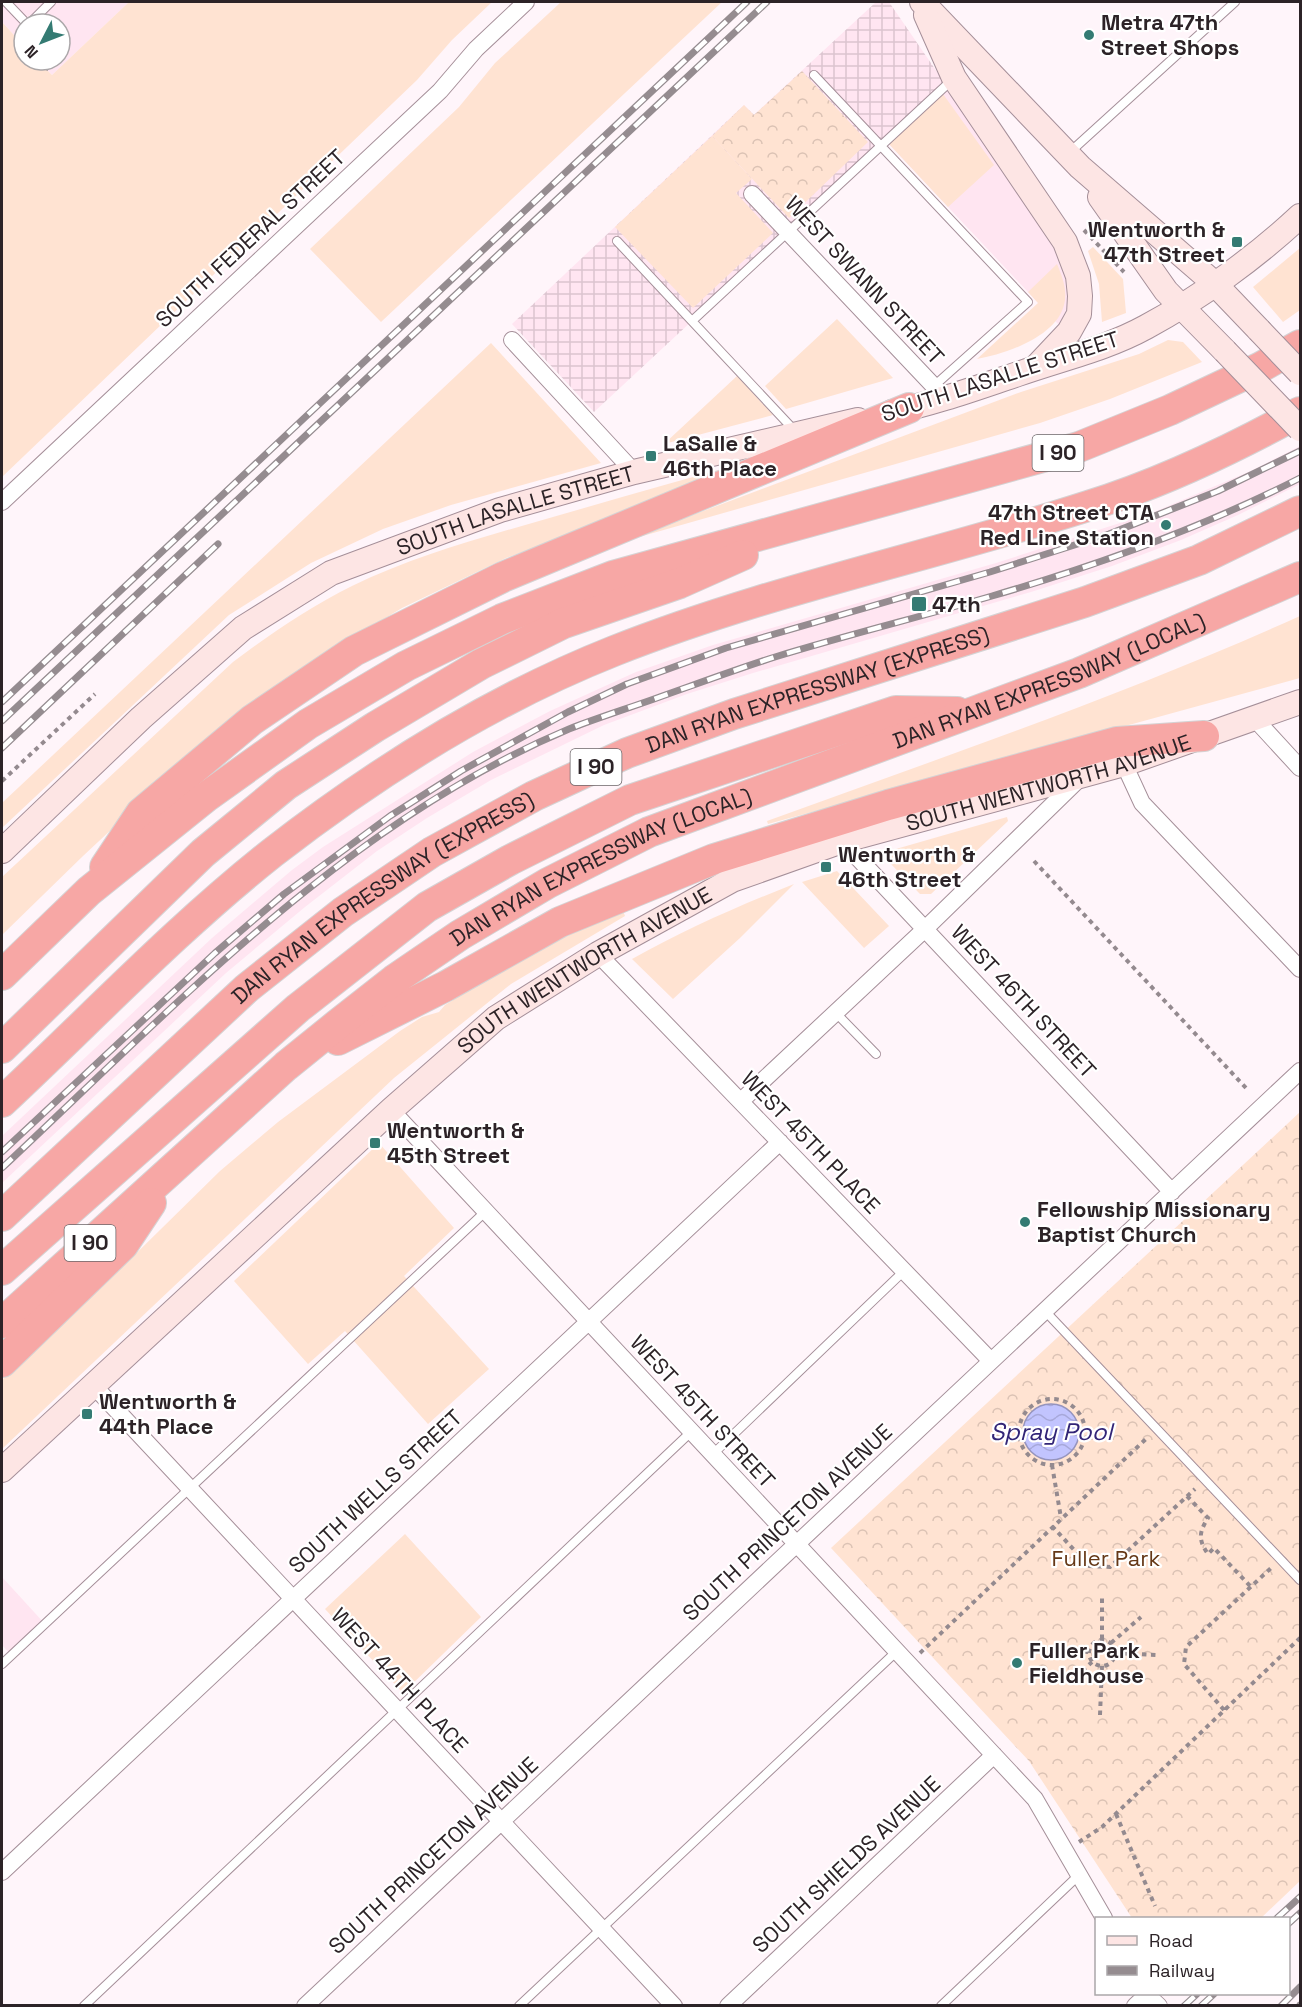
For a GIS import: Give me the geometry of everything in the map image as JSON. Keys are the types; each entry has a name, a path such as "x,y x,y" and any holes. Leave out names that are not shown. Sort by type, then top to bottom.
{"highway":[{"name":"I 90","path":"2,975 89,891 206,797 298,730 406,666 502,619 613,576 844,510 1079,447 1170,410 1261,367 1300,345"},
{"path":"89,891 141,813 252,720 354,651 502,577 909,408"},
{"path":"2,1102 186,928 271,854 355,792 438,740 525,691 610,652 700,619 1091,505 1183,470 1254,438 1300,412"},
{"path":"2,1048 203,853 286,785 375,727 481,664 564,622 680,583 844,510"},
{"name":"DAN RYAN EXPRESSWAY (EXPRESS)","path":"2,1216 247,988 343,912 432,852 534,796 627,753 734,714 1085,602 1199,560 1300,511"},
{"name":"DAN RYAN EXPRESSWAY (LOCAL)","path":"2,1323 286,1066 394,980 460,935 548,883 649,832 1079,673 1224,612 1300,577"},
{"path":"2,1270 298,1008 438,901 510,860 630,800 896,711 973,712"},
{"path":"286,1066 446,986 560,922 714,859 888,804 1116,742 1204,736"},
{"path":"2,1362 123,1245 179,1163"}],"main road":[{"path":"921,2 954,78 1065,242 1078,276 1079,314 1069,332 1035,368"},
{"path":"921,2 1073,161 1214,283 1300,373"},
{"path":"1073,161 1166,291 1300,429"},
{"path":"1181,306 1257,253 1300,216"},
{"name":"SOUTH LASALLE STREET","path":"2,851 141,718 243,628 332,573 500,510 634,472 909,408 939,392 1035,368 1110,343 1146,327 1181,306"},
{"name":"SOUTH WENTWORTH AVENUE","path":"2,1470 391,1110 496,1018 598,954 732,880 842,841 1124,764 1300,702"}],"street":[{"name":"SOUTH FEDERAL STREET","path":"2,502 440,91 476,49 526,2"},
{"name":"WEST SWANN STREET","path":"752,194 939,392"},
{"path":"512,340 634,472"},
{"path":"1254,718 1300,768"},
{"path":"1124,764 1142,803 1300,969"},
{"path":"741,1101 925,929 1082,776"},
{"name":"WEST 46TH STREET","path":"842,841 1172,1192"},
{"name":"WEST 45TH PLACE","path":"598,954 991,1362"},
{"name":"SOUTH PRINCETON AVENUE","path":"305,2006 1300,1071"},
{"name":"WEST 45TH STREET","path":"391,1110 1035,1799 1103,1917"},
{"name":"SOUTH WELLS STREET","path":"2,1872 780,1142"},
{"name":"WEST 44TH PLACE","path":"93,1385 674,2006"},
{"name":"SOUTH SHIELDS AVENUE","path":"729,2006 994,1755"}],"lane":[{"path":"1073,161 1234,2"},
{"path":"813,75 1028,302 939,392"},
{"path":"692,321 954,78"},
{"path":"617,241 796,433"},
{"path":"836,1012 876,1054"},
{"path":"2,1664 485,1212"},
{"path":"713,1454 904,1271"},
{"path":"1046,1311 1300,1580"},
{"path":"84,2006 692,1431"},
{"path":"519,2006 897,1651"},
{"path":"941,2006 1079,1875"}],"path":[{"path":"1077,234 1084,229 1128,277"},
{"path":"2,781 95,694"},
{"path":"1034,861 1246,1088"},
{"path":"1051,1398 1059,1399 1073,1407 1083,1420 1085,1427 1083,1444 1079,1451 1067,1461 1052,1465 1031,1458 1022,1447 1018,1432 1021,1418 1030,1406 1043,1399 1051,1398"},
{"path":"920,1653 1157,1429"},
{"path":"1052,1465 1061,1518"},
{"path":"1052,1526 1089,1566 1110,1567 1205,1479"},
{"path":"1187,1496 1208,1518 1202,1528 1200,1538 1208,1554 1214,1548 1251,1587"},
{"path":"1224,1710 1184,1664 1186,1647 1281,1559"},
{"path":"1102,1595 1102,1639"},
{"path":"1111,1643 1141,1617"},
{"path":"1074,1845 1102,1827 1300,1638"},
{"path":"1102,1639 1111,1643 1115,1653 1111,1662 1102,1666 1092,1662 1088,1652 1092,1643 1102,1639"},
{"path":"1039,1650 1088,1652"},
{"path":"1115,1653 1157,1655"},
{"path":"1069,1683 1092,1662"},
{"path":"1100,1715 1102,1666"},
{"path":"1116,1814 1155,1906"}],"shaded area":[{"path":"2,2 129,2 72,56 72,12 12,12 12,33 2,22"},
{"path":"876,2 889,2 946,85 594,412 512,324 744,105 754,115"},
{"path":"946,85 1050,237 1068,275 1069,304 1059,325 886,141"},
{"path":"1300,446 1300,484 1181,540 1112,566 1031,592 687,694 604,725 491,780 377,851 305,907 226,973 2,1183 2,1136 212,938 292,870 323,847 473,752 550,711 636,672 713,645 996,563 1154,512 1253,470"},
{"path":"2,1577 45,1624 11,1655 2,1645"}],"green space":[{"path":"129,2 492,2 452,40 417,80 2,477 2,22 12,33 12,72 49,72 52,75 55,72 72,72 72,56"},
{"path":"561,2 722,2 381,322 310,249 459,107 495,63"},
{"path":"802,71 868,142 789,218 712,136 744,105 754,115"},
{"path":"943,94 994,165 948,207 889,144"},
{"path":"712,136 752,179 736,193 773,233 693,308 615,227"},
{"path":"1093,247 1123,279 1126,313 1102,322 1099,284 1088,251"},
{"path":"1300,248 1300,310 1283,322 1253,287"},
{"path":"1057,264 1064,284 1065,300 1059,316 1051,326 1040,335 1015,348 977,359 1038,303 1028,292"},
{"path":"837,319 893,378 786,409 765,386"},
{"path":"1168,340 1183,342 1202,362 1110,399 1040,423 618,543 1021,392 1139,354"},
{"path":"491,343 601,463 451,505 383,529 311,563 229,615 2,828 2,803"},
{"path":"737,376 773,415 664,444"},
{"path":"765,457 765,461 506,558 402,608 301,669 218,730 2,935 2,877 233,662 306,612 375,575 448,548"},
{"path":"1300,616 1300,678 768,824 767,821 1103,698"},
{"path":"1007,817 1008,821 931,894 920,894 888,861 889,851"},
{"path":"837,871 889,926 864,948 802,882"},
{"path":"794,884 740,938 673,999 632,959 712,919"},
{"path":"622,908 625,916 511,984 394,1078 2,1449 2,1380 77,1307 101,1288 220,1171 278,1122 400,1031 422,1017 439,1012 445,1005 507,967"},
{"name":"Fuller Park","path":"1300,1112 1300,1881 1262,1917 1131,1917 1029,1761 831,1548"},
{"path":"379,1143 454,1228 404,1276 489,1369 428,1424 345,1331 308,1364 234,1281"},
{"path":"405,1534 481,1617 403,1693 325,1609"}],"water":[{"name":"Spray Pool","path":"1051,1404 1062,1406 1071,1412 1077,1421 1079,1432 1077,1443 1071,1452 1062,1458 1051,1460 1040,1458 1031,1452 1025,1443 1023,1432 1025,1421 1031,1412 1040,1406"}],"railway":[{"path":"2,702 747,2"},
{"path":"2,721 767,2"},
{"path":"2,1152 215,953 284,894 390,816 461,771 568,712 627,684 726,648 990,572 1109,534 1218,491 1300,451"},
{"path":"2,1168 198,983 267,923 337,866 411,814 488,768 569,729 744,667 1071,572 1187,529 1300,478"},
{"path":"2,748 218,544"},
{"path":"1278,1917 1300,1897"},
{"path":"1290,1922 1300,1913"},
{"path":"1281,2006 1300,1987"},
{"path":"1184,2006 1196,1995"},
{"path":"1201,2006 1213,1995"}],"place":[{"name":"Metra 47th Street Shops","path":"1089,35"},
{"name":"Wentworth & 47th Street","path":"1237,242"},
{"name":"LaSalle & 46th Place","path":"651,456"},
{"name":"47th Street CTA Red Line Station","path":"1166,525"},
{"name":"47th","path":"919,604"},
{"name":"Wentworth & 46th Street","path":"826,867"},
{"name":"Wentworth & 45th Street","path":"375,1143"},
{"name":"Fellowship Missionary Baptist Church","path":"1025,1222"},
{"name":"Wentworth & 44th Place","path":"87,1414"},
{"name":"Fuller Park Fieldhouse","path":"1017,1663"}]}
